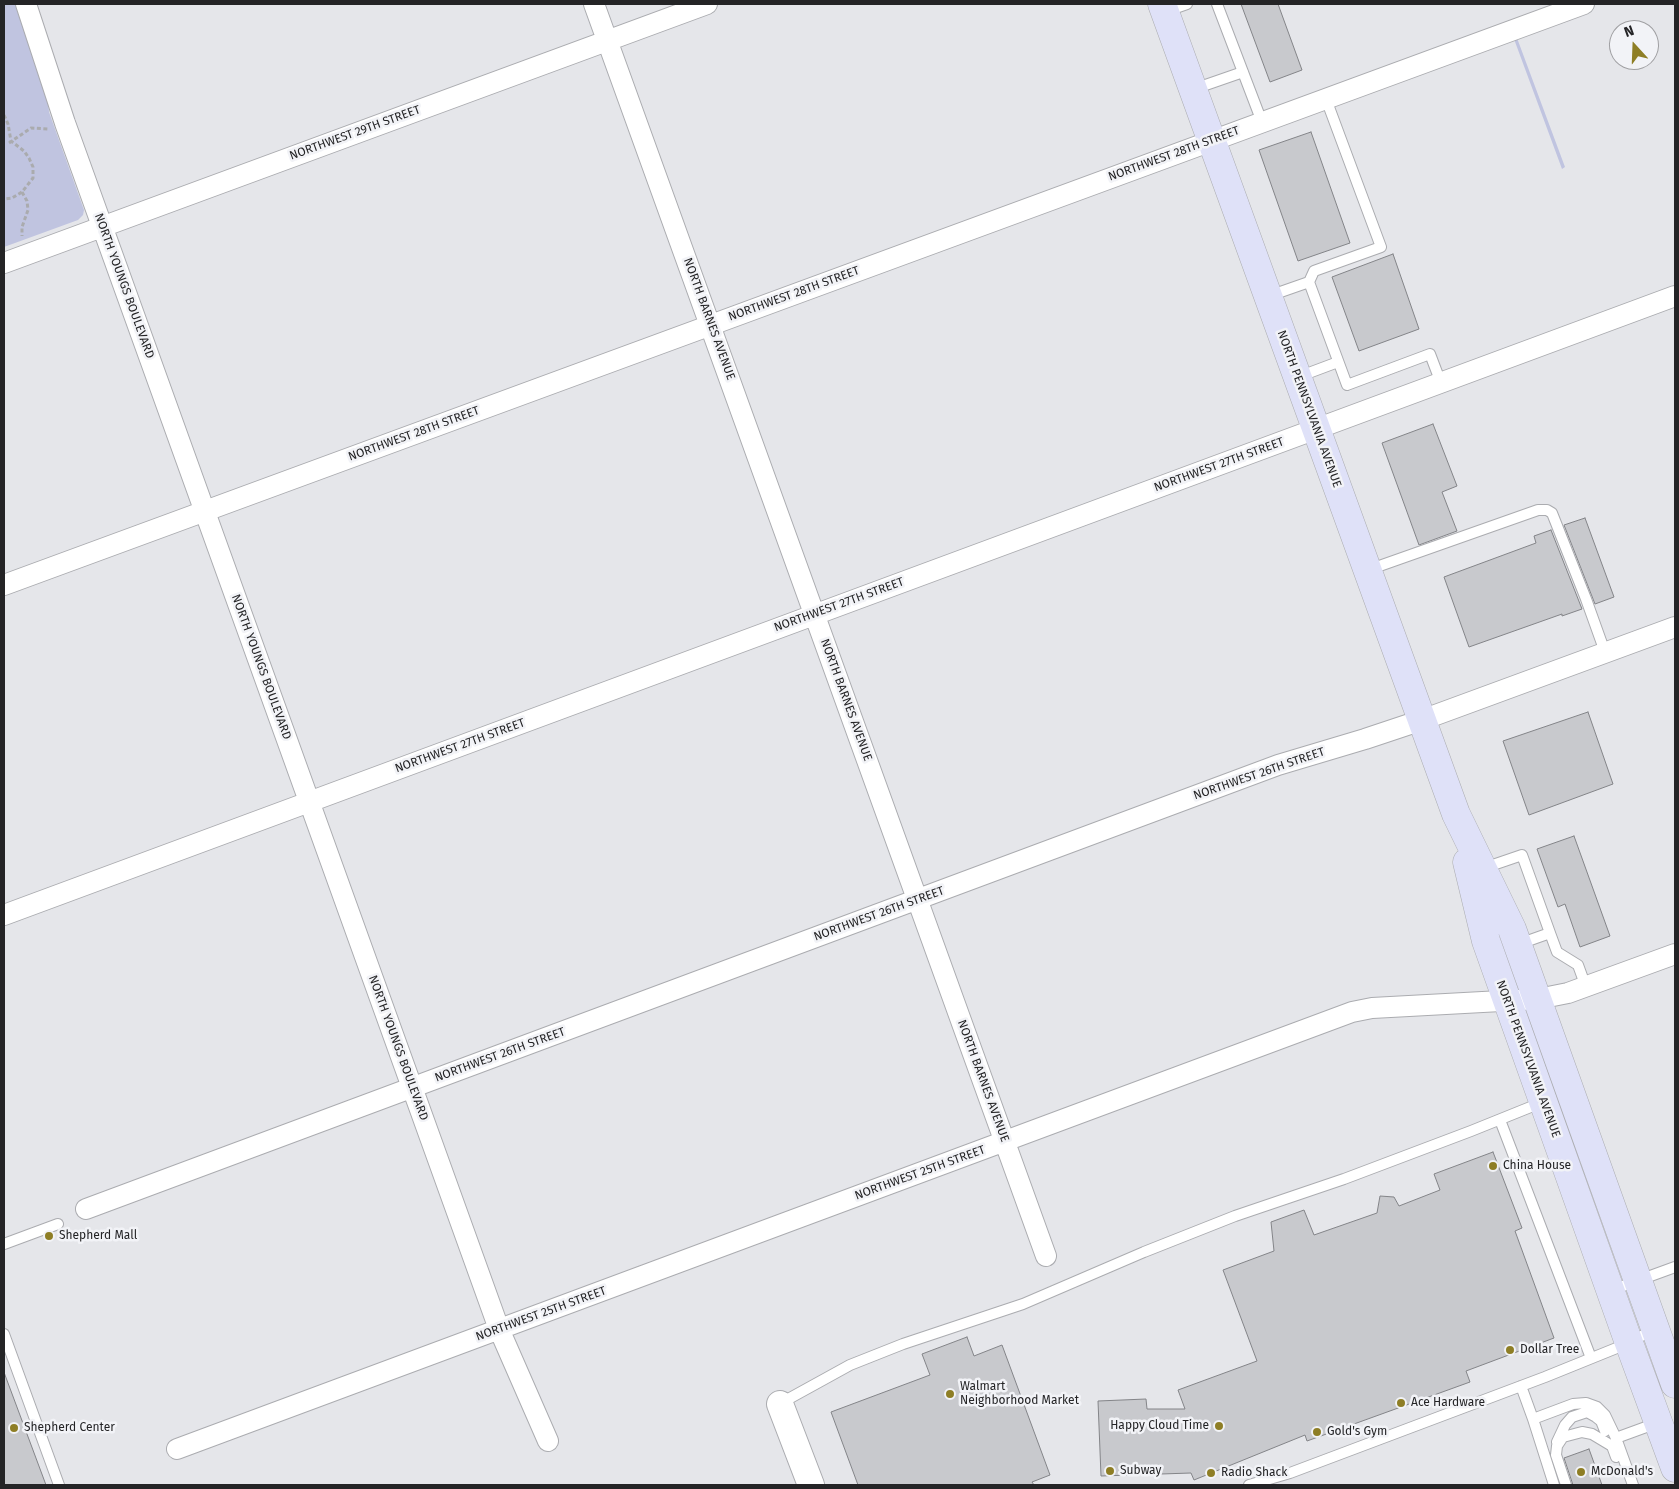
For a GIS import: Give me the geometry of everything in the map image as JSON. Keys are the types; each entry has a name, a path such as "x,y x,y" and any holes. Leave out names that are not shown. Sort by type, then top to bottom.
{"main road":[{"name":"NORTH PENNSYLVANIA AVENUE","path":"1171,6 1194,90 1367,571 1456,814 1518,944 1675,1384"},
{"name":"NORTH PENNSYLVANIA AVENUE","path":"1456,814 1486,941 1675,1468"},
{"path":"1548,1114 1579,1116"},
{"path":"1584,1217 1612,1207"}],"street":[{"name":"NORTH YOUNGS BOULEVARD","path":"26,4 65,123 499,1329 548,1441"},
{"name":"NORTH BARNES AVENUE","path":"594,4 1046,1256"},
{"name":"NORTHWEST 29TH STREET","path":"4,263 707,4"},
{"name":"NORTHWEST 28TH STREET","path":"4,584 1584,4"},
{"name":"NORTHWEST 27TH STREET","path":"4,915 1675,296"},
{"name":"NORTHWEST 26TH STREET","path":"86,1210 1278,765 1365,740 1675,627"},
{"name":"NORTHWEST 25TH STREET","path":"177,1449 1352,1012 1372,1008 1538,999 1568,993 1675,954"},
{"path":"780,1404 811,1485"}],"lane":[{"path":"1217,4 1262,122"},
{"path":"1194,90 1243,72"},
{"path":"1326,99 1380,247 1314,271 1309,282 1347,385 1430,354 1441,383"},
{"path":"1268,296 1309,282"},
{"path":"1298,377 1338,362"},
{"path":"1367,571 1538,510 1547,510 1552,513 1605,652"},
{"path":"1483,869 1522,855 1557,952 1578,965 1586,986"},
{"path":"1518,944 1550,933"},
{"path":"780,1404 850,1365 903,1344 1023,1304 1144,1252 1226,1220 1344,1179 1500,1120 1548,1114"},
{"path":"1500,1120 1591,1358"},
{"path":"4,1244 58,1224"},
{"path":"1611,1291 1675,1267"},
{"path":"1249,1485 1290,1473 1521,1386 1629,1343 1655,1328"},
{"path":"4,1334 59,1485"},
{"path":"1521,1386 1554,1485"},
{"path":"1533,1419 1573,1404 1586,1403 1597,1407 1605,1415 1628,1485"},
{"path":"1566,1485 1556,1455 1559,1435 1572,1417 1587,1412 1601,1422 1614,1442 1633,1485"},
{"path":"1557,1446 1563,1438 1582,1432 1614,1442 1658,1422"}],"path":[{"path":"4,115 8,124 10,142"},
{"path":"10,142 31,128 38,127 46,130 65,123"},
{"path":"4,198 12,198 22,192 33,178 33,167 29,158 24,151 10,142"},
{"path":"22,192 27,201 28,210 22,227 22,234 28,254"}],"shaded area":[{"path":"4,4 15,4 48,100 49,112 84,210 83,215 78,220 4,247"},
{"path":"1517,38 1565,167 1562,169 1514,39"}],"building":[{"path":"1241,4 1278,4 1302,70 1270,82"},
{"path":"1311,132 1350,243 1298,261 1259,150"},
{"path":"1393,254 1419,329 1359,351 1332,277"},
{"path":"1433,424 1457,486 1442,492 1457,531 1419,545 1382,443"},
{"path":"1585,518 1614,597 1595,604 1564,525"},
{"path":"1551,530 1582,609 1562,616 1562,614 1469,647 1444,577 1536,543 1534,536"},
{"path":"1588,712 1613,784 1529,815 1503,741"},
{"path":"1574,836 1610,936 1580,947 1565,904 1558,907 1537,849"},
{"path":"1493,1152 1522,1228 1515,1231 1554,1338 1466,1371 1470,1382 1307,1441 1305,1435 1194,1480 1191,1473 1101,1476 1098,1401 1146,1399 1147,1409 1185,1409 1178,1390 1257,1361 1223,1270 1274,1251 1271,1222 1304,1210 1314,1235 1377,1213 1380,1196 1394,1197 1399,1206 1440,1190 1434,1174"},
{"name":"Walmart Neighborhood Market","path":"967,1337 974,1356 1002,1345 1050,1475 1032,1482 1034,1485 858,1485 831,1412 930,1375 922,1354"},
{"name":"Shepherd Center","path":"5,1375 46,1485 4,1485"},
{"name":"McDonald's","path":"1589,1449 1602,1485 1573,1485 1564,1458"}],"place":[{"name":"China House","path":"1493,1166"},
{"name":"Shepherd Mall","path":"49,1236"},
{"name":"Dollar Tree","path":"1510,1350"},
{"name":"Walmart Neighborhood Market","path":"950,1394"},
{"name":"Ace Hardware","path":"1401,1403"},
{"name":"Happy Cloud Time","path":"1219,1426"},
{"name":"Shepherd Center","path":"14,1428"},
{"name":"Gold's Gym","path":"1317,1432"},
{"name":"Subway","path":"1110,1471"},
{"name":"McDonald's","path":"1581,1472"},
{"name":"Radio Shack","path":"1211,1473"}]}
